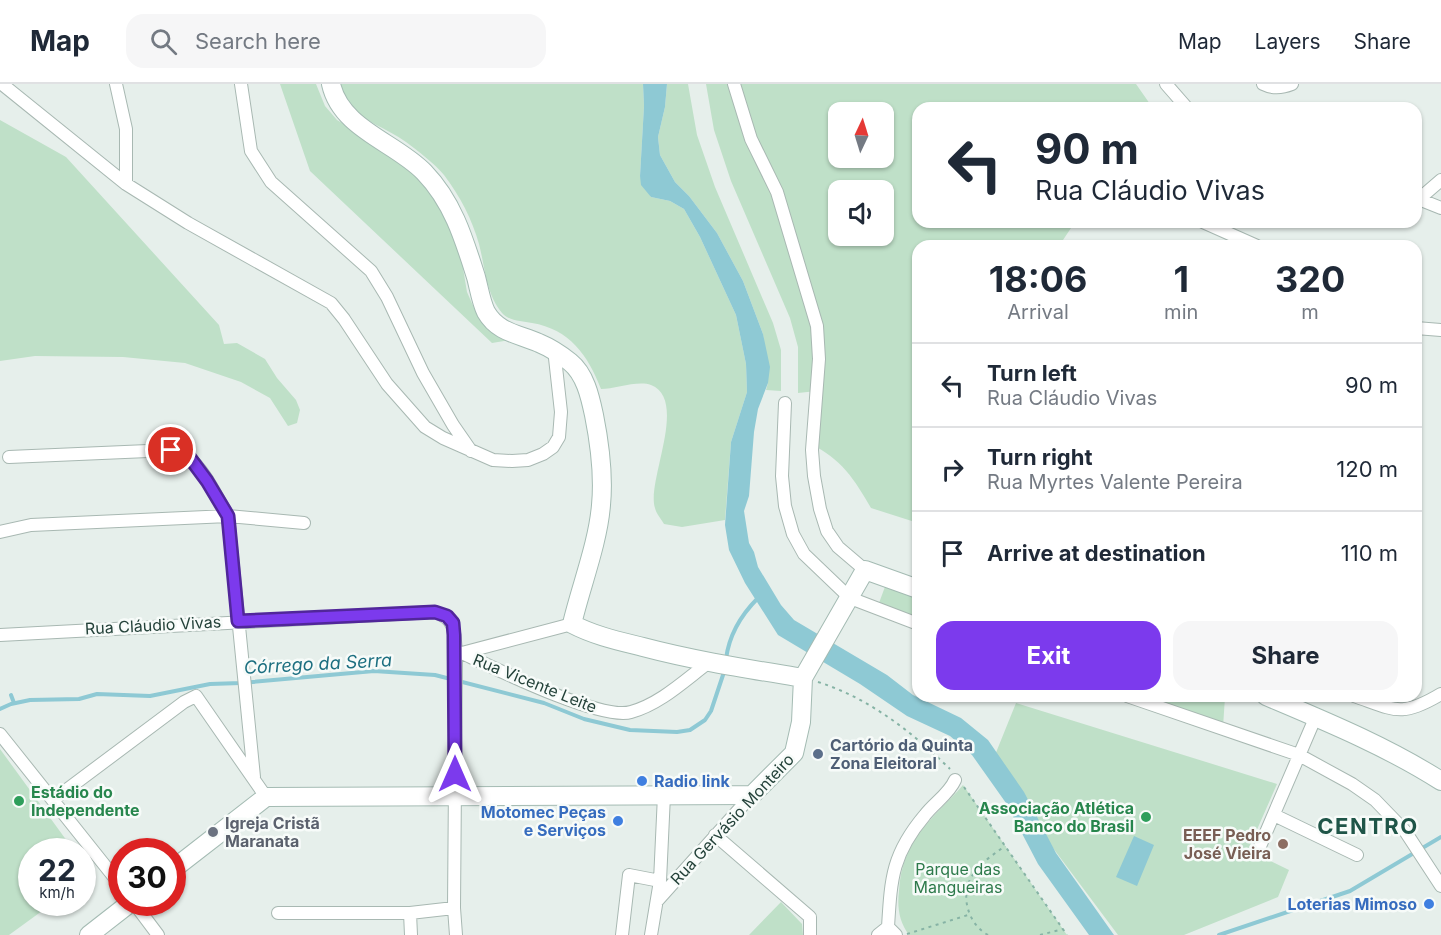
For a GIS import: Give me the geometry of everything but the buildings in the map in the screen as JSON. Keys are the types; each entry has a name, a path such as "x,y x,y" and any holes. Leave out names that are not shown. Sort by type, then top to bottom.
{"main road":[{"path":"331,84 338,103 349,117 422,169 450,205 462,234 485,310 494,323 503,330 554,350 574,366 585,382 600,444 601,506 597,533 572,624 605,638 720,665 808,671 865,570 912,587"},
{"name":"Rua Gervásio Monteiro","path":"752,795 794,753 808,671"},
{"path":"1281,702 1316,716 1419,767 1441,781"},
{"path":"186,859 266,797 752,795"},
{"path":"89,935 115,916"}],"street":[{"path":"2,84 126,184 188,224 331,303 345,319 387,384 425,427 442,438 493,460 528,460 553,447 559,437 561,423 554,350"},
{"path":"116,84 126,129 126,184"},
{"path":"241,84 251,150 259,165 271,182 371,271 387,297 423,373 453,425 472,452"},
{"path":"734,84 751,139 777,192 817,326 819,359 812,450 820,509 827,531 838,548 865,570"},
{"path":"1166,84 1182,102"},
{"path":"1263,84 1282,88 1292,84"},
{"path":"1422,194 1441,180"},
{"path":"1422,200 1441,208"},
{"path":"1216,228 1244,240"},
{"path":"1422,328 1441,330"},
{"path":"785,403 782,476 785,506 793,534 804,554 850,598 912,622"},
{"path":"9,457 171,450 183,453 190,458 228,516 254,777"},
{"path":"0,532 31,525 228,516 304,523"},
{"name":"Rua Cláudio Vivas","path":"0,635 435,612 447,616 453,623 459,653 454,669 456,935"},
{"path":"459,653 572,624"},
{"name":"Rua Vicente Leite","path":"459,653 572,701 614,713 628,713 657,700 720,665"},
{"path":"1371,702 1390,709 1405,710 1417,708 1441,694"},
{"path":"53,800 184,702 196,696 266,797"},
{"path":"1144,702 1299,755 1352,784 1375,800 1405,831 1441,886"},
{"path":"1258,851 1316,716"},
{"path":"0,734 108,869"},
{"path":"878,935 902,933 891,880 897,856 908,834 930,808 959,782"},
{"path":"651,935 660,881 664,795"},
{"name":"Rua Gervásio Monteiro","path":"657,900 752,795"},
{"path":"1274,815 1357,855"},
{"path":"715,835 810,917 810,935"},
{"path":"622,935 629,874 660,881"},
{"path":"278,913 410,913 454,908"},
{"path":"410,913 411,935"},
{"path":"143,916 158,935"}],"path":[{"path":"808,671 903,727 955,774 1067,935"},
{"path":"988,935 969,914 967,894 969,879 979,867 1005,846"},
{"path":"902,933 969,914"},
{"path":"1040,935 1062,929"}],"green space":[{"path":"280,84 316,84 325,106 337,120 386,150 431,187 459,244 467,292 474,308 479,315 516,339 492,343 310,171"},
{"path":"338,84 643,84 640,176 651,197 670,201 684,209 700,237 736,315 746,364 747,392 731,442 725,520 682,527 664,524 656,510 654,496 667,424 666,407 662,394 651,385 646,384 601,389 590,365 567,338 545,326 505,316 489,289 473,226 450,183 426,157 352,107"},
{"path":"667,84 688,84 697,135 715,187 773,323 781,350 781,391 766,390 768,383 763,334 743,281 717,233 689,196 675,182 660,155 658,137 665,107"},
{"path":"706,84 1136,84 1149,102 912,102 912,228 1071,228 1063,240 912,240 912,521 871,508 859,488 839,463 810,444 817,391 798,393 798,347 790,318 731,181 714,130"},
{"path":"0,120 66,157 219,325 224,344 237,343 265,359 277,378 296,400 300,410 297,423 288,426 270,398 241,382 185,363 123,357 35,356 0,361"},
{"path":"886,584 912,594 912,616 879,603"},
{"path":"1153,702 1225,702 1223,727"},
{"name":"Associação Atlética Banco do Brasil","path":"1016,703 1277,784 1248,850 1289,870 1278,897 1184,935 1118,935 991,765"},
{"name":"Estádio do Independente","path":"0,749 65,838 18,838 18,916 35,916 9,935 0,935"},
{"name":"Parque das Mangueiras","path":"963,785 1067,935 909,935 901,920 898,903 901,873 906,857 912,844 930,820"},
{"path":"781,902 802,924 803,935 749,935"}],"water":[{"path":"643,84 667,84 665,107 658,137 660,155 675,182 689,196 717,233 743,281 763,334 770,367 768,383 758,409 749,496 744,511 749,543 758,567 781,605 794,620 887,675 912,694 912,702 928,702 961,718 988,740 1024,792 1056,853 1114,935 1089,935 1038,864 1006,803 972,755 950,736 907,716 860,684 778,635 745,583 729,550 725,525 731,442 747,392 746,364 736,315 700,237 684,209 670,201 651,197 641,185"},
{"path":"1134,836 1154,845 1137,886 1116,877"}],"waterway":[{"name":"Córrego da Serra","path":"726,659 737,626 746,611 758,598"},
{"name":"Córrego da Serra","path":"0,709 30,700 79,699 97,694 150,696 210,684 374,671 435,675 544,703 584,719 630,730 677,732 690,730 705,720 711,711 725,669"},
{"path":"11,695 14,703"},
{"path":"1219,935 1350,891 1441,837"}],"place":[{"name":"Cartório da Quinta Zona Eleitoral","path":"818,754"},
{"name":"Radio link","path":"642,781"},
{"name":"Estádio do Independente","path":"19,801"},
{"name":"Associação Atlética Banco do Brasil","path":"1146,817"},
{"name":"Motomec Peças e Serviços","path":"618,821"},
{"name":"Igreja Cristã Maranata","path":"213,832"},
{"name":"EEEF Pedro José Vieira","path":"1283,844"},
{"name":"Loterias Mimoso","path":"1429,904"}],"district":[{"name":"CENTRO","path":"1368,826"}],"route":[{"path":"171,450 183,453 190,458 228,516 238,621 435,612 447,616 453,623 456,654 454,669 455,774"}]}
